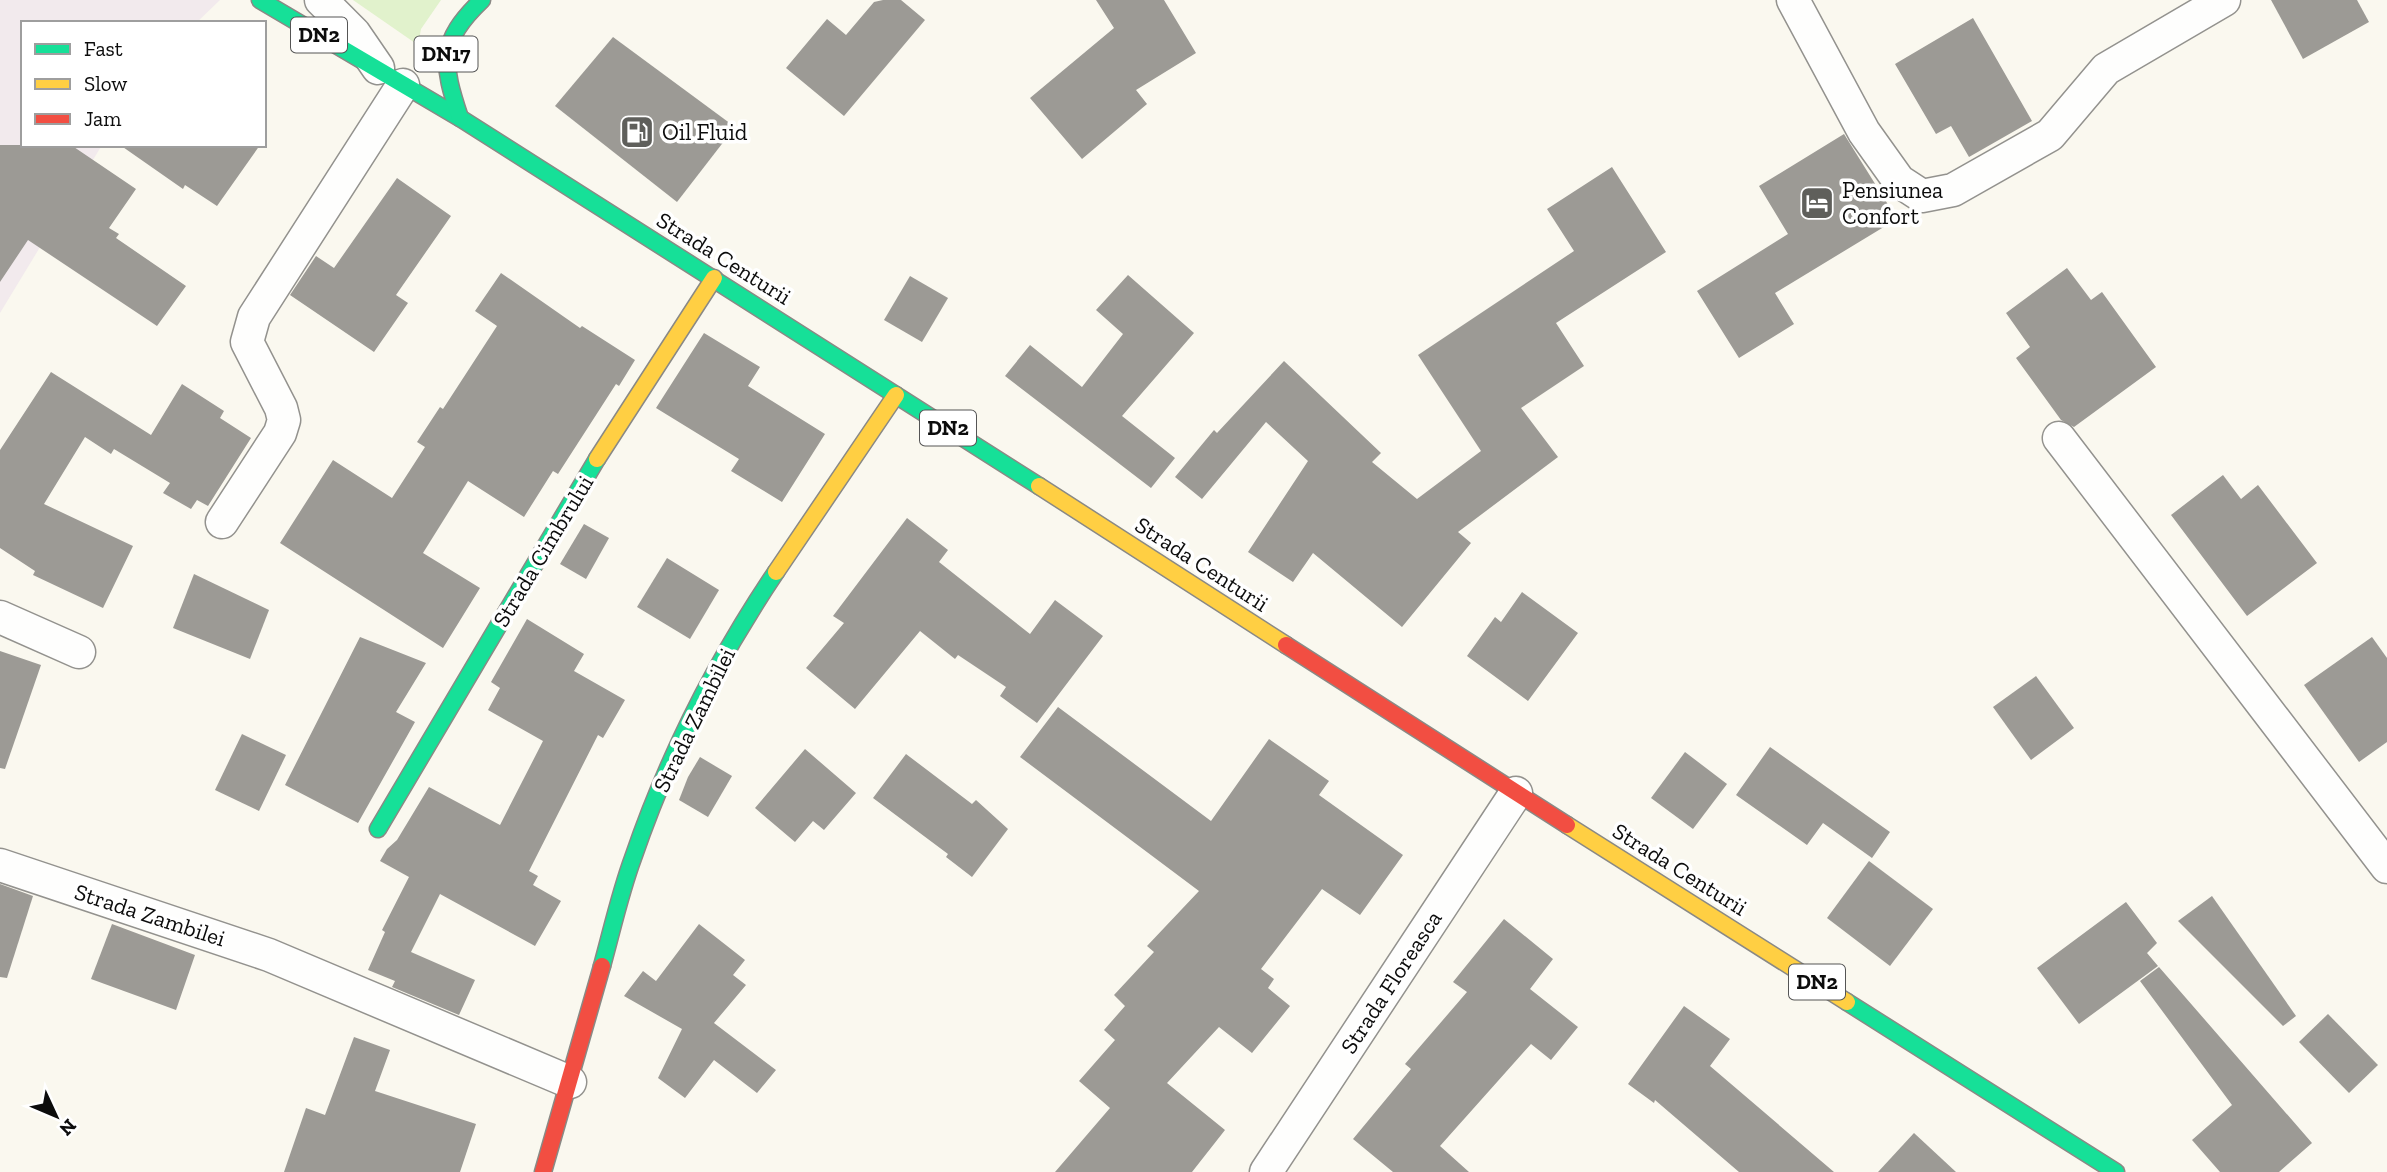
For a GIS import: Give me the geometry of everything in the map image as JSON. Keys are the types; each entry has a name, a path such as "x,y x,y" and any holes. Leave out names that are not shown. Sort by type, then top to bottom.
{"main road":[{"name":"Strada Centurii","path":"260,0 460,118 714,278 1516,793 2116,1172"},
{"name":"DN17","path":"460,118 445,66 447,46 458,26 482,0"},
{"name":"Strada Cimbrului","path":"378,829 586,477 714,278"},
{"name":"Strada Zambilei","path":"543,1172 632,859 674,752 745,618 896,395"}],"street":[{"path":"222,522 280,433 284,420 281,408 247,342 254,317 391,77 354,33 321,0"},
{"path":"1793,0 1864,132 1899,181 1923,196 1953,190 2050,135 2106,69 2224,0"},
{"path":"2059,438 2387,867"},
{"path":"0,617 79,652"},
{"name":"Strada Floreasca","path":"1266,1172 1516,793"},
{"name":"Strada Zambilei","path":"0,865 269,955 570,1082"}],"shaded area":[{"path":"0,0 220,0 198,21 21,21 21,147 101,147 0,313"}],"green space":[{"path":"353,0 441,0 421,29 418,45"}],"building":[{"path":"901,0 925,20 844,116 786,68 827,19 846,35 874,2"},
{"path":"1096,0 1164,0 1196,53 1136,90 1147,104 1082,159 1030,98 1114,28"},
{"path":"2271,0 2357,0 2369,22 2303,59"},
{"path":"1973,18 2032,121 1969,157 1951,126 1936,134 1895,64"},
{"path":"613,37 735,127 677,202 555,106"},
{"path":"1844,134 1897,219 1775,293 1794,324 1739,358 1697,291 1788,234 1759,186"},
{"path":"0,145 21,145 74,147 136,189 109,228 119,234 116,238 186,286 157,326 28,240 0,282"},
{"path":"123,147 259,147 217,206 185,185 183,189"},
{"path":"1612,167 1666,252 1556,323 1584,366 1521,408 1558,457 1458,532 1471,543 1402,627 1313,553 1293,582 1248,552 1308,461 1266,422 1202,499 1175,477 1214,430 1217,433 1284,361 1381,453 1372,462 1417,499 1481,451 1418,355 1574,251 1547,209"},
{"path":"397,178 451,216 396,295 408,303 374,352 290,295 316,256 334,268"},
{"path":"2067,268 2091,300 2102,292 2156,367 2074,427 2061,420 2016,358 2030,347 2006,313"},
{"path":"501,273 580,328 582,326 635,360 619,386 616,384 558,474 553,471 524,517 468,481 423,553 480,588 443,648 280,543 333,460 392,498 425,447 417,442 440,407 443,409 497,326 475,311"},
{"path":"1128,275 1194,333 1122,416 1175,458 1151,488 1005,376 1030,345 1082,387 1123,334 1096,310"},
{"path":"910,276 948,298 922,342 884,320"},
{"path":"704,333 760,367 748,386 825,434 782,502 731,471 739,459 656,408"},
{"path":"51,372 151,435 182,384 224,411 220,418 251,438 208,506 197,500 191,509 163,493 170,483 114,449 111,454 85,437 44,504 133,546 103,608 33,575 35,571 0,548 0,450"},
{"path":"2223,475 2241,499 2258,485 2317,563 2247,616 2171,515"},
{"path":"907,518 948,550 939,562 1030,634 1055,600 1103,636 1037,723 1000,696 1006,687 958,655 955,659 920,631 855,709 806,668 844,623 833,616"},
{"path":"584,524 609,538 586,579 560,564"},
{"path":"667,558 719,590 690,639 637,607"},
{"path":"194,574 269,610 250,659 173,628"},
{"path":"1522,592 1578,633 1528,701 1467,656 1495,617 1501,622"},
{"path":"527,619 584,654 574,671 625,700 603,738 598,735 529,871 538,876 533,885 561,901 535,946 440,894 411,952 475,980 459,1015 392,987 395,981 368,970 385,932 382,930 409,877 380,861 387,849 397,840 429,787 500,825 543,741 488,710 500,688 491,682"},
{"path":"360,637 426,663 396,712 415,722 358,823 285,785"},
{"path":"2372,637 2387,658 2387,742 2359,762 2304,685"},
{"path":"0,651 41,665 5,769 0,768"},
{"path":"2036,676 2074,728 2031,760 1993,707"},
{"path":"1058,707 1211,821 1269,739 1329,781 1319,795 1403,855 1360,915 1322,889 1261,969 1274,979 1268,988 1290,1006 1252,1053 1219,1027 1167,1083 1225,1130 1192,1172 1055,1172 1110,1108 1079,1081 1115,1040 1104,1030 1125,1006 1114,995 1154,952 1147,946 1199,891 1020,757"},
{"path":"242,734 286,755 259,811 215,790"},
{"path":"1770,747 1890,832 1872,858 1823,823 1807,845 1736,795"},
{"path":"805,749 856,793 824,830 813,821 795,842 755,808"},
{"path":"1685,752 1727,784 1693,829 1651,798"},
{"path":"906,754 972,804 976,800 1008,829 972,877 946,857 948,854 873,798"},
{"path":"700,757 732,776 708,817 679,800"},
{"path":"1869,861 1933,909 1890,966 1827,918"},
{"path":"0,884 33,896 7,978 0,977"},
{"path":"2212,896 2296,1016 2283,1026 2178,921"},
{"path":"2126,902 2157,943 2147,953 2158,966 2079,1024 2037,968"},
{"path":"1504,919 1553,959 1530,989 1578,1027 1551,1060 1531,1044 1440,1146 1469,1172 1393,1172 1353,1139 1411,1069 1405,1064 1467,992 1453,982"},
{"path":"112,924 195,955 176,1010 91,979"},
{"path":"699,924 745,960 733,975 746,985 714,1023 776,1070 757,1093 714,1060 685,1098 658,1078 682,1029 624,996 643,971 656,981"},
{"path":"2159,967 2312,1143 2279,1172 2220,1172 2192,1140 2232,1105 2140,981"},
{"path":"1684,1006 1730,1039 1710,1066 1834,1172 1739,1172 1655,1100 1654,1103 1628,1084"},
{"path":"2328,1014 2378,1065 2349,1093 2299,1042"},
{"path":"354,1037 390,1050 375,1091 476,1124 460,1172 284,1172 306,1108 325,1115"},
{"path":"1914,1133 1956,1172 1878,1172"}],"traffic: fast":[{"path":"260,0 460,118 1039,486"},
{"path":"460,118 447,68 448,54 457,29 482,0"},
{"path":"378,829 597,459"},
{"path":"602,966 628,871 678,746 733,640 776,572"},
{"path":"1847,1002 2116,1172"}],"traffic: slow":[{"path":"597,459 714,278"},
{"path":"776,572 896,395"},
{"path":"1039,486 1286,645"},
{"path":"1567,825 1847,1002"}],"traffic: jam":[{"path":"1286,645 1567,825"},
{"path":"543,1172 602,966"}],"place":[{"name":"Oil Fluid","path":"637,132"},
{"name":"Pensiunea Confort","path":"1817,203"}]}
